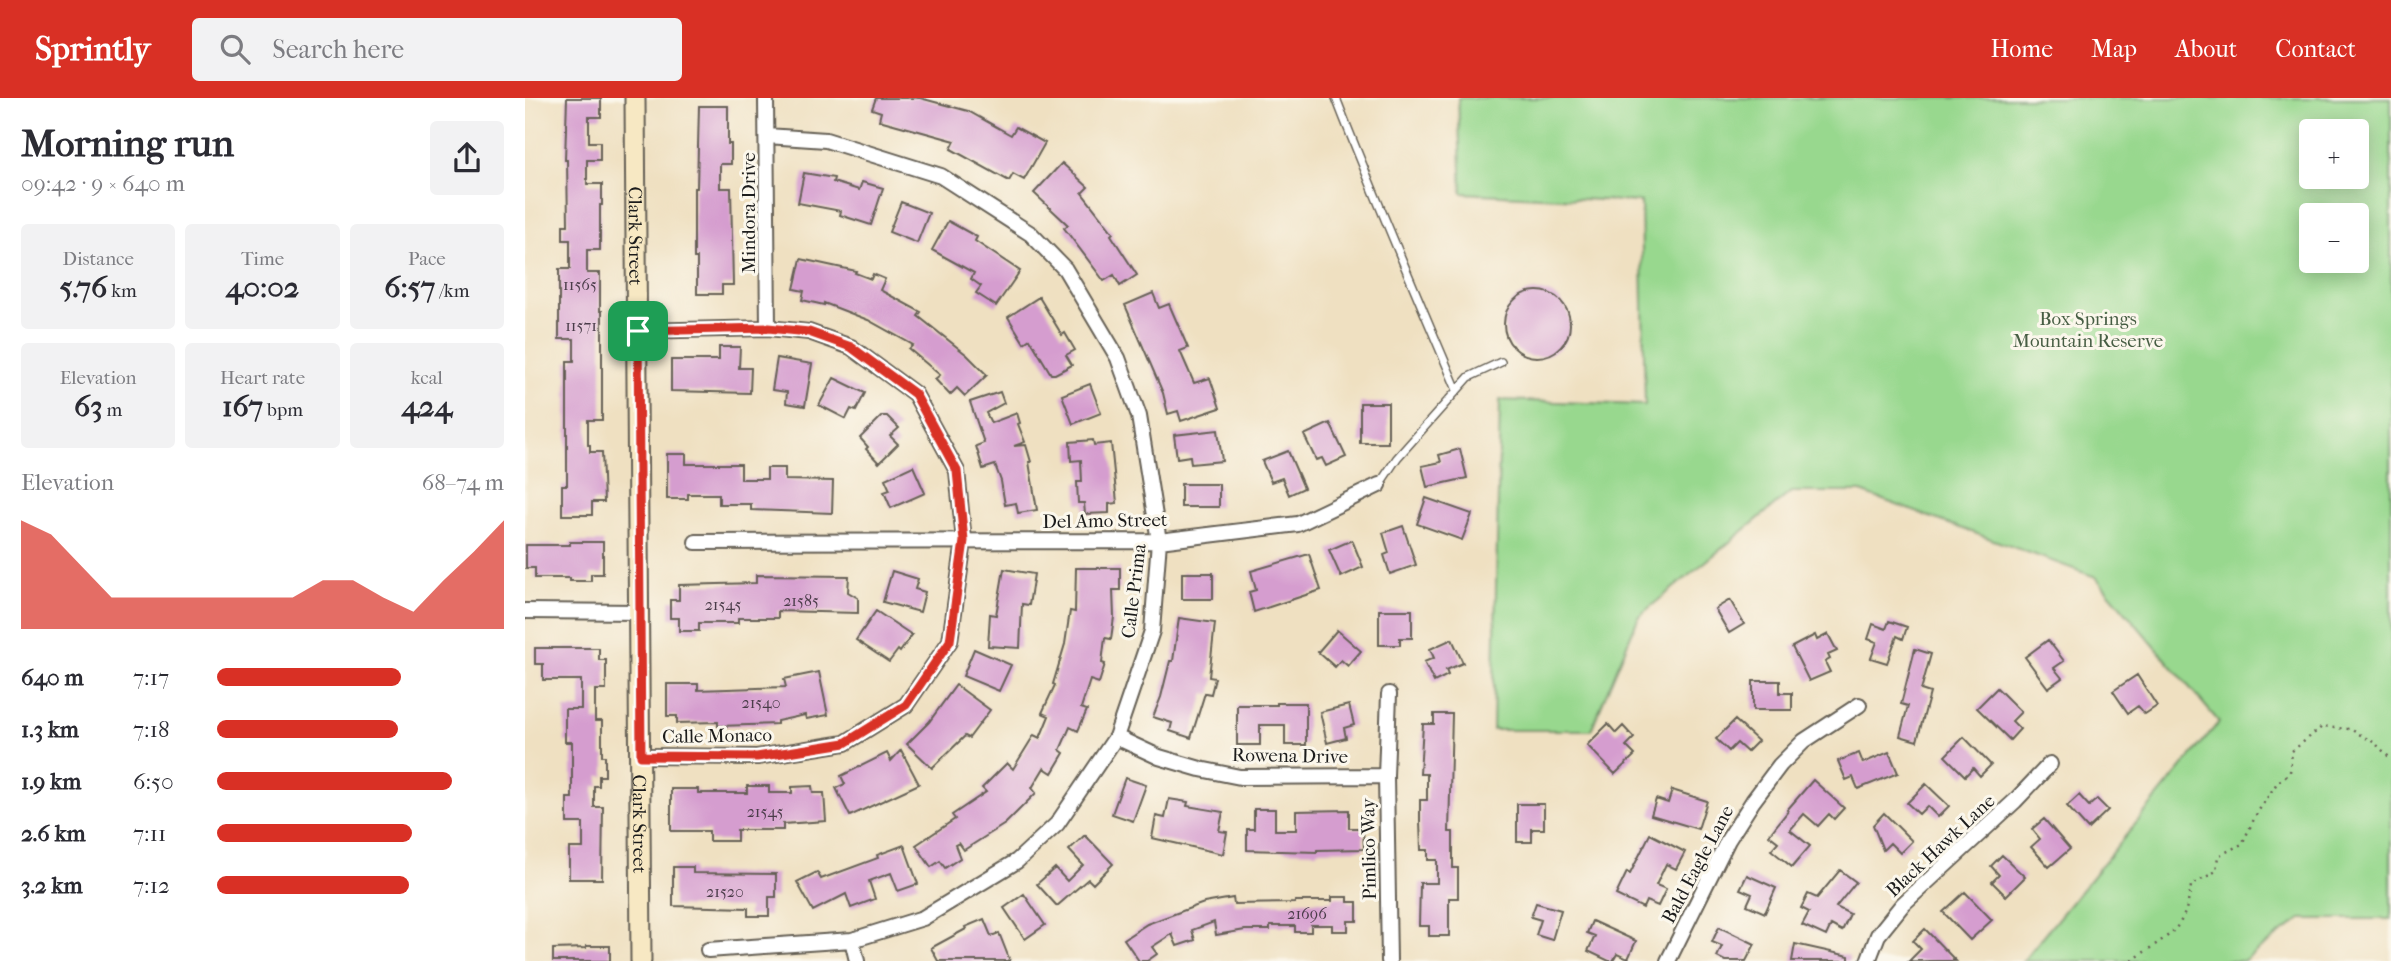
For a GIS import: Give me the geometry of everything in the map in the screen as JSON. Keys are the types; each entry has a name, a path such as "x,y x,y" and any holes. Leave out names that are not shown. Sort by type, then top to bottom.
{"street":[{"name":"Clark Street","path":"635,98 642,961"},
{"name":"Mindora Drive","path":"766,98 768,328"},
{"name":"Calle Prima","path":"708,950 852,940 923,918 1017,861 1057,824 1116,737 1152,631 1159,541 1139,416 1118,358 1065,269 1031,234 941,176 826,140 767,136"},
{"name":"Calle Monaco","path":"638,331 768,328 809,332 851,347 915,394 957,471 964,541 950,641 906,705 845,743 757,757 641,756"},
{"name":"Del Amo Street","path":"696,542 1159,541 1298,524 1380,485"},
{"path":"525,611 640,612"},
{"name":"Pimlico Way","path":"1389,694 1386,776 1389,961"},
{"name":"Bald Eagle Lane","path":"1668,961 1728,840 1753,801 1780,765 1804,741 1859,705"},
{"name":"Rowena Drive","path":"1116,737 1159,757 1240,777 1386,776"},
{"name":"Black Hawk Lane","path":"1868,961 1878,935 1903,904 2015,801 2050,764"},
{"path":"852,940 857,961"}],"lane":[{"path":"1336,98 1376,202 1457,390"},
{"path":"1380,485 1397,458 1469,377 1501,362"}],"path":[{"path":"2132,961 2174,932 2186,915 2191,886 2216,871 2218,856 2242,844 2257,813 2277,783 2290,772 2292,751 2322,727 2350,729 2375,743 2391,759"}],"green space":[{"name":"Box Springs Mountain Reserve","path":"1458,98 2391,98 2391,919 2301,919 2243,961 2023,961 2219,722 2096,577 1861,492 1791,492 1639,616 1591,730 1493,730 1500,400 1645,405 1641,202 1462,193"}],"building":[{"path":"567,98 601,98 601,117 589,117 589,142 600,142 600,160 587,160 587,184 602,184 600,250 587,250 587,273 600,273 602,311 602,420 588,420 588,445 590,452 602,452 604,502 592,502 592,515 562,515 562,485 567,485 567,361 574,361 574,339 559,339 559,269 570,269 570,240 563,240 563,225 568,225 565,160"},
{"path":"876,98 920,98 968,111 1011,135 1016,127 1045,143 1024,180 1013,174 1009,181 951,149 955,141 879,120 881,112 872,109"},
{"path":"699,106 728,106 731,164 720,164 720,188 731,188 733,285 722,285 722,294 697,294 694,188 697,188"},
{"path":"1062,163 1088,187 1082,193 1113,233 1111,235 1137,275 1120,286 1114,275 1104,281 1064,228 1068,225 1034,193"},
{"path":"804,173 834,178 833,182 859,190 862,182 883,188 871,225 840,215 841,211 798,203"},
{"path":"901,202 929,213 917,243 889,232"},
{"path":"948,221 977,237 975,241 1020,271 996,306 976,293 981,286 971,279 974,273 932,250"},
{"path":"801,259 856,271 855,273 871,279 873,274 885,279 880,290 921,312 918,316 967,355 987,375 965,396 957,388 950,395 935,379 940,375 909,349 913,345 868,320 824,303 802,300 804,291 794,289"},
{"path":"1537,291 1550,294 1560,301 1567,311 1570,324 1567,337 1560,347 1550,354 1537,357 1524,354 1514,347 1507,337 1504,324 1507,311 1514,301 1524,294"},
{"path":"1153,293 1159,308 1169,304 1188,348 1180,351 1194,383 1210,378 1220,408 1181,421 1178,411 1168,414 1163,393 1125,305"},
{"path":"1039,297 1062,335 1065,333 1075,350 1066,355 1072,365 1055,374 1051,374 1030,339 1024,343 1008,317"},
{"path":"719,347 740,347 739,368 751,368 750,393 671,391 671,360 719,360"},
{"path":"777,358 812,364 805,406 786,403 787,392 772,390"},
{"path":"834,378 865,393 856,411 851,409 846,419 819,405"},
{"path":"1090,384 1101,413 1073,424 1062,395"},
{"path":"1000,392 1004,403 986,413 991,423 1017,413 1025,442 1014,446 1026,445 1037,510 1018,513 1016,503 1005,505 995,465 983,469 976,446 984,443 970,402"},
{"path":"1360,403 1388,403 1388,443 1360,443"},
{"path":"882,416 887,416 899,428 890,436 898,444 879,463 860,438"},
{"path":"1330,423 1346,457 1326,466 1322,458 1316,460 1304,435"},
{"path":"1218,430 1222,461 1191,464 1190,456 1177,458 1174,435"},
{"path":"1093,440 1094,445 1111,443 1117,503 1109,504 1109,513 1085,514 1084,503 1078,503 1077,482 1082,482 1081,460 1071,461 1070,442"},
{"path":"1460,449 1467,478 1427,487 1422,466 1441,462 1439,455"},
{"path":"1288,451 1304,488 1289,495 1282,478 1271,482 1262,461"},
{"path":"667,454 686,454 686,464 741,464 741,479 767,479 767,468 785,468 785,480 833,481 832,513 751,510 751,504 719,504 719,494 688,494 688,499 667,499"},
{"path":"913,466 925,493 891,508 884,492 890,490 885,479"},
{"path":"1181,484 1219,484 1219,507 1181,507"},
{"path":"1426,498 1472,514 1462,540 1417,524"},
{"path":"1403,526 1416,565 1390,574 1384,555 1389,553 1383,533"},
{"path":"1352,540 1363,567 1341,577 1329,550"},
{"path":"570,542 603,542 603,574 591,574 591,581 570,581 570,578 535,578 535,568 526,568 526,545 570,545"},
{"path":"1309,554 1321,590 1254,612 1249,592 1256,590 1251,571"},
{"path":"1076,568 1120,568 1120,590 1113,590 1114,617 1111,639 1105,638 1102,663 1105,664 1099,683 1090,680 1081,708 1087,710 1078,731 1070,727 1060,750 1064,753 1052,773 1044,768 1032,788 1036,793 1005,824 964,850 959,843 955,845 960,858 945,868 940,861 931,867 916,845 955,819 952,815 986,792 982,788 1007,763 1013,769 1034,735 1040,738 1049,716 1042,713 1055,685 1053,684 1065,644 1070,611 1075,612"},
{"path":"1004,569 1034,574 1029,605 1022,604 1020,648 988,646 990,614 996,615"},
{"path":"892,571 918,579 915,589 925,592 920,612 883,602"},
{"path":"1182,573 1213,573 1213,599 1182,599"},
{"path":"756,575 849,576 848,592 858,598 858,613 778,611 778,618 738,618 738,623 699,623 699,631 679,631 679,618 670,618 670,600 679,600 679,585 756,583"},
{"path":"1730,600 1744,624 1729,633 1715,609"},
{"path":"1379,610 1412,610 1412,638 1400,638 1400,645 1379,645"},
{"path":"876,611 912,635 889,662 856,640"},
{"path":"1179,618 1215,623 1209,677 1215,678 1211,694 1205,693 1191,738 1170,731 1172,723 1153,717 1170,661 1173,661"},
{"path":"1889,621 1907,627 1903,639 1897,636 1887,663 1871,658 1877,642 1868,639 1873,624 1886,629"},
{"path":"1337,630 1361,651 1348,666 1341,660 1335,667 1318,652"},
{"path":"1828,634 1837,651 1828,655 1830,659 1825,662 1830,672 1809,681 1792,647 1815,635 1817,640"},
{"path":"1452,639 1463,663 1446,670 1448,675 1434,682 1424,662 1434,658 1430,649"},
{"path":"2048,640 2064,661 2054,668 2062,678 2048,688 2025,657"},
{"path":"535,648 599,648 599,660 606,660 606,690 595,690 595,721 602,721 602,756 605,756 605,776 599,776 599,786 594,786 594,807 603,807 602,879 569,879 569,848 583,848 583,823 567,823 567,798 572,798 572,742 565,742 565,709 581,709 581,680 543,680 543,664 535,664"},
{"path":"974,649 1011,665 999,691 963,676"},
{"path":"1915,649 1931,654 1921,690 1930,693 1917,741 1900,736 1908,706 1901,704"},
{"path":"819,672 828,715 806,719 805,715 777,721 777,724 718,726 718,722 677,723 677,716 667,716 667,684 698,684 698,690 786,687 784,679"},
{"path":"2137,675 2157,706 2145,714 2138,706 2128,713 2113,691"},
{"path":"1753,681 1780,681 1780,693 1792,693 1792,710 1753,710"},
{"path":"956,685 990,710 969,738 965,736 932,768 907,744 929,722"},
{"path":"1997,688 2021,712 2012,721 2020,729 2010,740 1977,708"},
{"path":"1306,703 1306,745 1285,745 1285,725 1260,725 1260,745 1237,745 1237,705"},
{"path":"1349,705 1354,725 1344,728 1346,738 1327,743 1320,712"},
{"path":"1434,714 1452,714 1449,832 1453,832 1453,868 1458,868 1458,898 1449,898 1449,936 1429,936 1429,926 1419,926 1420,883 1437,883 1437,860 1428,860 1428,850 1421,850 1420,821 1420,800 1427,800 1427,774 1420,774 1423,724 1434,724"},
{"path":"1735,720 1758,741 1747,752 1737,743 1729,751 1716,739"},
{"path":"1608,724 1616,733 1623,726 1634,738 1626,746 1635,755 1615,774 1587,745"},
{"path":"1964,737 1991,765 1980,776 1973,768 1965,776 1945,756"},
{"path":"901,750 919,784 850,816 836,788 845,784 841,776 887,753 891,761"},
{"path":"1889,752 1898,773 1858,789 1853,777 1846,780 1838,761 1859,753 1863,763"},
{"path":"1125,778 1146,785 1133,821 1112,814"},
{"path":"1813,780 1844,808 1834,819 1829,814 1818,826 1804,814 1790,830 1810,846 1792,867 1771,850 1778,842 1769,835"},
{"path":"1926,784 1949,806 1938,817 1927,806 1919,814 1907,803"},
{"path":"747,786 769,786 769,793 792,793 792,787 812,786 813,793 824,793 826,821 783,824 783,830 737,830 737,841 709,841 709,831 671,831 671,789 698,789 698,793 747,793"},
{"path":"1672,790 1707,801 1698,829 1651,815 1656,799 1668,803"},
{"path":"2079,795 2089,806 2097,799 2108,810 2088,829 2067,806"},
{"path":"1169,799 1188,802 1187,806 1223,812 1219,831 1227,832 1223,854 1152,838 1156,816 1165,818"},
{"path":"1517,804 1544,804 1544,829 1532,829 1532,842 1517,842"},
{"path":"1254,809 1275,809 1275,830 1296,830 1296,811 1349,810 1349,828 1363,828 1364,849 1317,852 1247,850 1247,829 1254,829"},
{"path":"1884,813 1912,841 1900,853 1890,843 1883,850 1873,825"},
{"path":"2044,819 2070,849 2049,867 2031,847 2040,839 2032,829"},
{"path":"1650,834 1685,852 1676,869 1666,864 1656,885 1666,889 1658,906 1646,901 1643,908 1616,895"},
{"path":"1085,835 1113,864 1093,884 1088,879 1057,906 1037,884 1055,868 1067,881 1083,865 1069,850"},
{"path":"904,845 918,884 898,891 891,873 869,881 875,899 851,908 846,894 813,911 797,882 817,872 821,879 878,858 877,855"},
{"path":"2002,855 2025,877 2006,896 1992,882 1999,875 1991,866"},
{"path":"673,867 693,867 693,873 776,874 776,897 769,897 769,916 748,916 748,908 673,906"},
{"path":"1840,870 1856,882 1836,907 1850,914 1842,931 1831,925 1826,936 1802,925 1809,912 1801,908 1808,894 1817,898"},
{"path":"1747,875 1776,888 1765,913 1747,905 1752,894 1740,889"},
{"path":"1965,892 1992,920 1970,940 1943,912"},
{"path":"1024,894 1045,925 1025,939 1004,908"},
{"path":"1332,897 1348,897 1348,902 1357,902 1357,921 1348,921 1348,931 1332,931 1332,925 1311,925 1311,932 1295,932 1295,926 1270,926 1270,930 1245,930 1216,935 1214,922 1192,930 1195,940 1177,946 1172,934 1152,947 1157,954 1147,961 1139,961 1124,939 1147,924 1204,903 1233,898 1234,904 1295,903 1332,901"},
{"path":"1536,903 1561,910 1552,940 1536,935 1541,920 1531,917"},
{"path":"984,919 991,936 999,933 1010,961 938,961 931,948 966,929 965,927"},
{"path":"1592,921 1636,941 1628,959 1617,954 1613,961 1609,961 1588,951 1595,936 1587,933"},
{"path":"1719,927 1755,944 1746,961 1725,961 1717,957 1722,946 1712,942"},
{"path":"1925,929 1956,961 1909,961 1921,949 1913,941"},
{"path":"1795,944 1849,956 1849,961 1792,961"},
{"path":"610,946 610,961 553,961 553,949"}],"route":[{"path":"768,328 809,332 851,347 915,394 957,471 964,541 950,641 906,705 845,743 757,757 641,756 638,331 768,328"}]}
